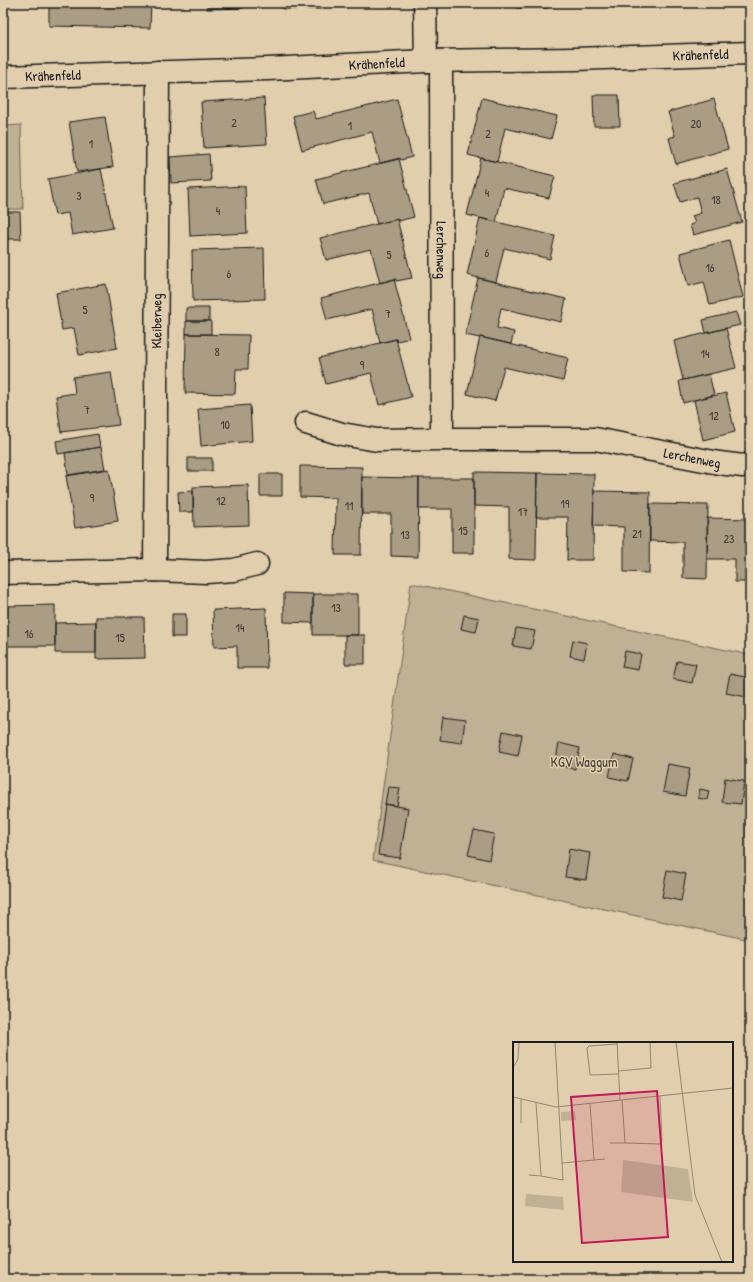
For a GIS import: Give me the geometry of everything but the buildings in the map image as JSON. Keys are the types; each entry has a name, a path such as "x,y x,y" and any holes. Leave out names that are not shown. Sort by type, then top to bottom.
{"street":[{"name":"Lerchenweg","path":"425,3 434,61 442,439"},
{"name":"Krähenfeld","path":"3,77 434,61 575,59 750,53"},
{"name":"Kleiberweg","path":"155,570 158,72"},
{"name":"Lerchenweg","path":"306,423 342,434 377,440 595,439 725,464 743,466 750,464"},
{"path":"3,573 155,570 213,571 234,570 257,564"}],"green space":[{"path":"21,125 23,209 3,209 3,126"},
{"name":"KGV Waggum","path":"411,583 750,655 750,940 373,860"}]}
